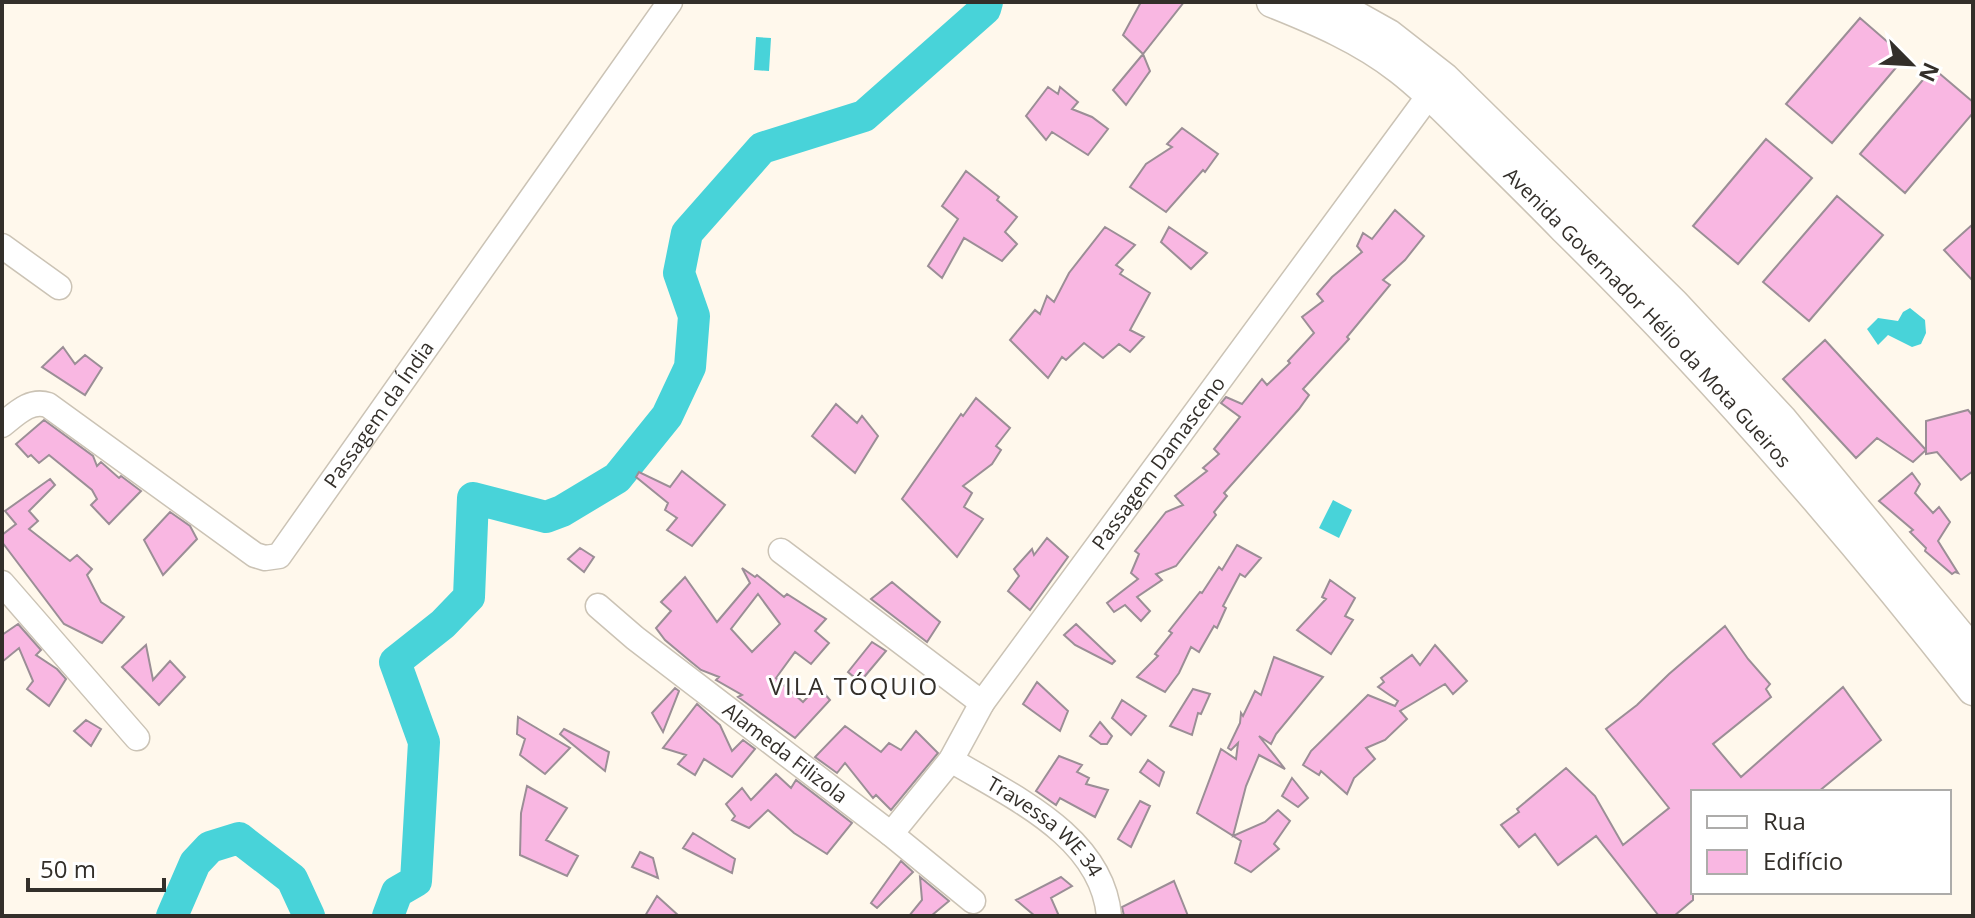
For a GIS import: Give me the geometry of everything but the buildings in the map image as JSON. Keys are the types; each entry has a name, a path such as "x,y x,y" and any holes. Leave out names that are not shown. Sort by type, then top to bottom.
{"main road":[{"name":"Avenida Governador Hélio da Mota Gueiros","path":"1272,2 1367,46 1430,94 1589,252 1759,432 1879,571 1973,690"},
{"name":"Avenida Governador Hélio da Mota Gueiros","path":"1330,2 1389,35 1444,78 1674,304 1782,420 1973,652"}],"street":[{"name":"Passagem da Índia","path":"2,425 30,404 40,402 48,405 255,555 265,558 279,556 670,2"},
{"name":"Passagem Damasceno","path":"891,834 951,760 982,703 1430,94"},
{"path":"2,246 59,287"},
{"path":"781,551 982,703"},
{"path":"2,583 137,738"},
{"name":"Alameda Filizola","path":"598,606 973,901"},
{"name":"Travessa WE 34","path":"951,760 1064,832 1087,859 1107,899 1109,916"}],"water":[{"path":"756,37 771,38 769,71 754,70"},
{"path":"1910,308 1925,320 1926,333 1921,344 1912,347 1888,335 1878,345 1867,329 1878,318 1898,321 1903,312"},
{"path":"1333,500 1352,510 1339,538 1319,528"}],"waterway":[{"path":"388,916 397,892 416,881 424,742 395,662 443,624 469,597 473,498 546,517 562,511 617,478 667,416 690,367 694,316 679,273 687,233 762,148 864,116 985,9 987,2"},
{"path":"172,916 195,863 210,847 239,838 292,879 309,916"}],"district":[{"name":"VILA TÓQUIO","path":"854,687"}]}
